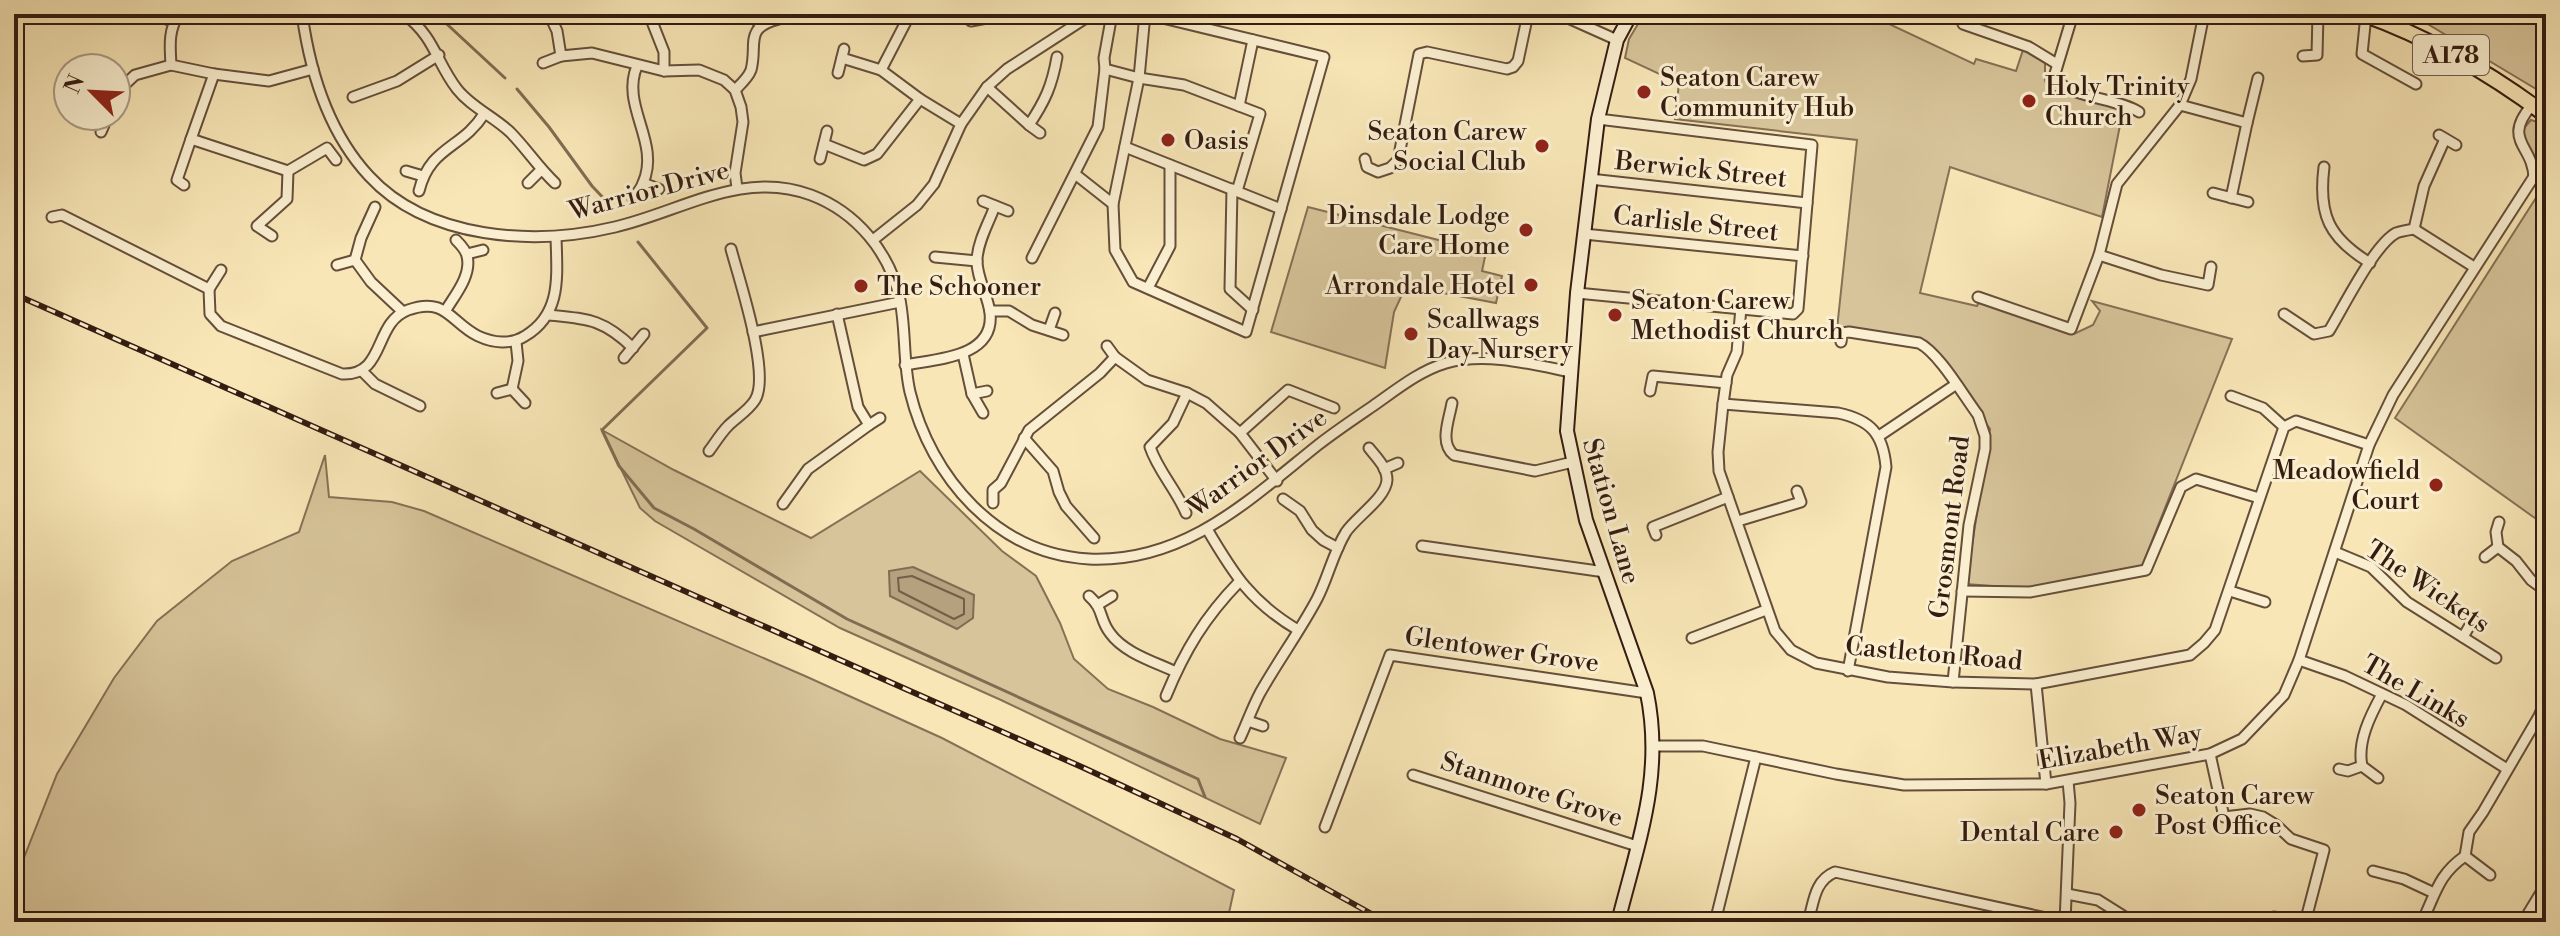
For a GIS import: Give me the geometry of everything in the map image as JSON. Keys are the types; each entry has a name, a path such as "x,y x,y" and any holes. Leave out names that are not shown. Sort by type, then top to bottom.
{"main road":[{"name":"Station Lane","path":"1618,922 1650,803 1654,746 1652,715 1586,520 1567,431 1577,293 1598,119 1617,40 1631,14"},
{"name":"A178","path":"2364,14 2425,41 2498,82 2546,115"}],"street":[{"path":"154,14 177,18 170,39 171,65"},
{"name":"Warrior Drive","path":"302,14 313,69 332,122 348,151 387,192 414,209 446,223 475,231 514,236 556,237 621,226 737,188 783,187 811,195 837,208 873,240 890,271 900,302 905,365 918,418 944,470 981,515 1019,541 1061,556 1093,559 1132,556 1153,551 1207,529 1277,481 1335,432 1421,373 1446,363 1473,359 1504,360 1571,372"},
{"path":"404,14 422,29 459,92 509,131 555,183"},
{"path":"549,14 557,31 561,56"},
{"path":"649,14 664,52 664,71"},
{"path":"750,14 761,25"},
{"path":"881,70 910,14"},
{"path":"873,240 917,205 934,184 961,124 987,87 1007,69 1092,14"},
{"path":"1032,258 1098,127 1104,58 1112,14"},
{"path":"1146,14 1253,40 1324,57 1246,332 1133,282 1115,250 1113,204 1139,78 1146,14"},
{"path":"1365,159 1367,167 1378,172 1390,168 1398,160 1419,54 1427,52 1507,69 1513,67 1518,61 1528,14"},
{"path":"1559,14 1617,40"},
{"path":"2073,14 2054,77 2064,88 2129,106 2139,112"},
{"path":"1978,297 2071,329 2099,255 2117,184 2180,105 2191,79 2204,14"},
{"path":"2303,56 2317,55 2318,14"},
{"path":"2364,14 2362,54 2416,84"},
{"path":"971,21 985,16"},
{"path":"735,90 751,72 754,36 761,25 779,19"},
{"path":"1963,24 2029,47 2057,64"},
{"path":"1239,106 1253,40"},
{"path":"543,63 561,56 592,53 664,71 708,72 724,80 735,90 743,122 735,161 737,188"},
{"path":"838,73 843,53 881,70 961,124"},
{"path":"353,97 397,81 439,55"},
{"path":"1029,125 1046,99 1057,57"},
{"path":"132,78 171,65 269,81 313,69"},
{"path":"633,199 643,183 647,154 646,138 635,113 631,89 637,66"},
{"path":"1105,69 1184,85 1260,114 1234,190 1230,289 1253,310"},
{"path":"1041,71 1054,73"},
{"path":"184,185 177,180 214,74"},
{"path":"2231,198 2258,78"},
{"path":"987,87 1040,133"},
{"path":"824,144 864,160 869,159 877,154 920,99"},
{"path":"2180,105 2247,123"},
{"path":"2532,105 2521,120 2518,138 2534,166 2534,179"},
{"path":"419,191 423,176 443,149 471,133 484,114"},
{"path":"1577,293 1793,314 1798,309 1812,145 1598,119"},
{"path":"820,159 827,131"},
{"path":"2414,229 2424,186 2442,137 2456,145"},
{"path":"191,139 288,171 327,148 336,160"},
{"path":"1125,147 1281,209"},
{"path":"1148,288 1170,246 1170,165"},
{"path":"528,183 541,170"},
{"path":"272,236 257,226 287,199 288,171"},
{"path":"406,171 423,176"},
{"path":"2334,178 2323,172 2321,193 2324,212 2335,234 2370,263"},
{"name":"Elizabeth Way","path":"1654,746 1703,746 1904,785 2046,784 2228,748 2251,732 2284,695 2299,660 2369,445 2393,395 2534,179 2546,172"},
{"path":"1075,174 1113,204"},
{"name":"Berwick Street","path":"1590,179 1807,203"},
{"path":"643,183 659,189"},
{"path":"2213,193 2248,202"},
{"path":"983,201 1008,211"},
{"path":"905,365 963,354 976,347 986,334 990,311 977,261 995,206"},
{"path":"355,260 375,207"},
{"path":"52,217 62,215 209,289"},
{"path":"2284,314 2314,334 2329,331 2370,263 2385,242 2397,232 2414,229 2474,267"},
{"name":"Carlisle Street","path":"1584,234 1803,256"},
{"path":"221,270 209,289 210,314 221,326 342,374 355,375 363,372 393,321 403,312 428,307 446,310 480,337 491,341 516,342 542,324 549,315 556,288 556,237"},
{"path":"446,310 464,280 467,254 456,240"},
{"path":"709,451 725,429 756,400 760,371 731,249"},
{"path":"467,254 483,250"},
{"path":"2099,255 2161,275 2219,287"},
{"path":"935,257 977,261"},
{"path":"337,265 355,260"},
{"path":"355,260 371,282 403,312"},
{"path":"2208,285 2211,267"},
{"path":"753,332 900,302"},
{"name":"Castleton Road","path":"1741,308 1737,352 1726,383 1723,404 1719,471 1775,631 1791,650 1816,663 1848,671 1953,682 2036,684 2190,655 2215,630 2284,427"},
{"path":"990,311 1009,311 1032,325 1063,335"},
{"path":"1049,330 1055,313"},
{"path":"837,314 858,407 869,425"},
{"path":"549,315 588,319 605,325 633,348"},
{"name":"Grosmont Road","path":"1841,342 1842,333 1849,332 1919,343 1936,355 1978,415 1985,436 1983,461 1969,525 1953,682"},
{"path":"624,358 644,334"},
{"path":"512,389 518,361 516,342"},
{"path":"1107,346 1115,357 1147,380 1187,393 1206,403 1240,433 1277,481"},
{"path":"963,354 972,394 983,413"},
{"path":"993,503 993,490 1001,483 1029,430 1100,373 1115,357"},
{"path":"363,372 375,384 420,406"},
{"path":"1650,391 1653,376 1726,383"},
{"path":"1879,436 1955,385"},
{"path":"497,393 512,389"},
{"path":"512,389 525,403"},
{"path":"1240,433 1288,390 1334,408"},
{"path":"972,394 987,391"},
{"path":"1186,513 1179,497 1154,462 1150,447 1173,423 1187,393"},
{"path":"2231,396 2263,408 2284,427 2296,421 2369,445"},
{"path":"1452,403 1445,440 1448,450 1454,455 1535,471 1573,462"},
{"path":"1723,404 1838,413 1861,421 1879,436 1886,467 1848,671"},
{"path":"783,504 817,462 880,418"},
{"path":"1024,438 1053,471 1066,506 1094,538"},
{"path":"1240,738 1259,695 1322,589 1338,548 1359,515 1384,488 1387,479 1384,469 1369,448"},
{"path":"1384,469 1398,463"},
{"path":"787,475 798,483"},
{"path":"1962,591 2030,592 2146,570 2181,487 2196,479 2259,498"},
{"path":"1738,521 1801,502 1797,491"},
{"path":"1656,535 1653,527 1728,497"},
{"path":"1283,499 1300,511 1312,530 1323,540 1338,548"},
{"path":"1300,511 1309,501"},
{"path":"2499,522 2496,532 2498,547 2546,591"},
{"path":"1072,533 1082,524"},
{"path":"1207,529 1239,582 1263,607 1298,630"},
{"path":"1422,546 1605,572"},
{"path":"2485,557 2498,547"},
{"name":"The Wickets","path":"2335,552 2371,567 2407,602 2496,658"},
{"path":"1166,696 1194,636 1215,606 1239,582"},
{"path":"2230,591 2265,602"},
{"path":"1089,596 1099,604 1111,635 1139,654 1176,672"},
{"path":"1099,604 1112,596"},
{"path":"1692,638 1766,610"},
{"path":"2463,637 2473,620"},
{"name":"Glentower Grove","path":"1325,827 1390,655 1647,693"},
{"name":"The Links","path":"2299,660 2345,676 2406,705 2507,769"},
{"path":"2036,684 2046,784"},
{"path":"2362,766 2361,746 2382,694"},
{"path":"2422,922 2440,880 2452,865 2465,856 2469,832 2539,716 2546,699"},
{"path":"1248,721 1263,726"},
{"path":"2210,754 2224,817 2250,814 2263,817 2291,839 2324,850 2307,915 2302,922"},
{"path":"1715,922 1756,757"},
{"path":"2339,769 2348,771 2362,766"},
{"path":"2362,766 2378,778"},
{"name":"Stanmore Grove","path":"1413,775 1637,846"},
{"path":"1808,922 1819,883 1835,872 2065,922 2070,803 2068,781"},
{"path":"2465,856 2490,875"},
{"path":"2373,871 2388,869 2434,893"},
{"path":"2523,922 2542,901 2546,884"},
{"path":"2067,894 2098,900 2133,922"},
{"path":"2274,917 2289,922"}],"shaded area":[{"path":"1644,14 1868,14 1974,64 1976,59 2016,71 2023,50 2045,62 2048,89 2123,110 2102,217 1950,167 1920,293 1977,306 1979,302 2074,334 2093,325 2100,311 2092,301 2232,339 2142,566 2031,589 1966,584 1990,429 1955,381 1914,341 1837,329 1857,140 1675,119 1679,83 1625,58 1629,39"},
{"path":"2411,14 2546,14 2546,97 2536,89"},
{"path":"2531,120 2546,125 2546,168 2533,157 2525,139 2524,128"},
{"path":"2546,187 2546,526 2395,418 2541,190"},
{"path":"1308,207 1486,252 1482,271 1502,276 1496,303 1406,286 1394,312 1385,368 1271,332"},
{"path":"602,430 674,470 811,538 920,471 1002,551 1036,576 1074,659 1108,689 1220,739 1286,758 1260,824 1001,700 840,628 655,521 640,508"},
{"path":"325,455 329,497 392,502 424,511 942,738 1234,890 1227,922 14,922 14,883 57,774 114,678 157,621 232,561 299,532"}],"water":[{"path":"913,567 974,595 973,618 957,629 890,596 889,571"}],"waterway":[{"path":"436,14 505,78"},
{"path":"517,89 611,206"},
{"path":"638,242 707,328 602,430 619,466 654,508 847,619 1198,779 1205,797"}],"railway":[{"path":"14,294 1084,768 1237,839 1386,922"}],"place":[{"name":"Seaton Carew Community Hub","path":"1644,92"},
{"name":"Holy Trinity Church","path":"2029,101"},
{"name":"Oasis","path":"1168,140"},
{"name":"Seaton Carew Social Club","path":"1542,146"},
{"name":"Dinsdale Lodge Care Home","path":"1526,230"},
{"name":"Arrondale Hotel","path":"1531,285"},
{"name":"The Schooner","path":"861,286"},
{"name":"Seaton Carew Methodist Church","path":"1615,315"},
{"name":"Scallwags Day Nursery","path":"1411,334"},
{"name":"Meadowfield Court","path":"2436,485"},
{"name":"Seaton Carew Post Office","path":"2139,810"},
{"name":"Dental Care","path":"2116,832"}]}
